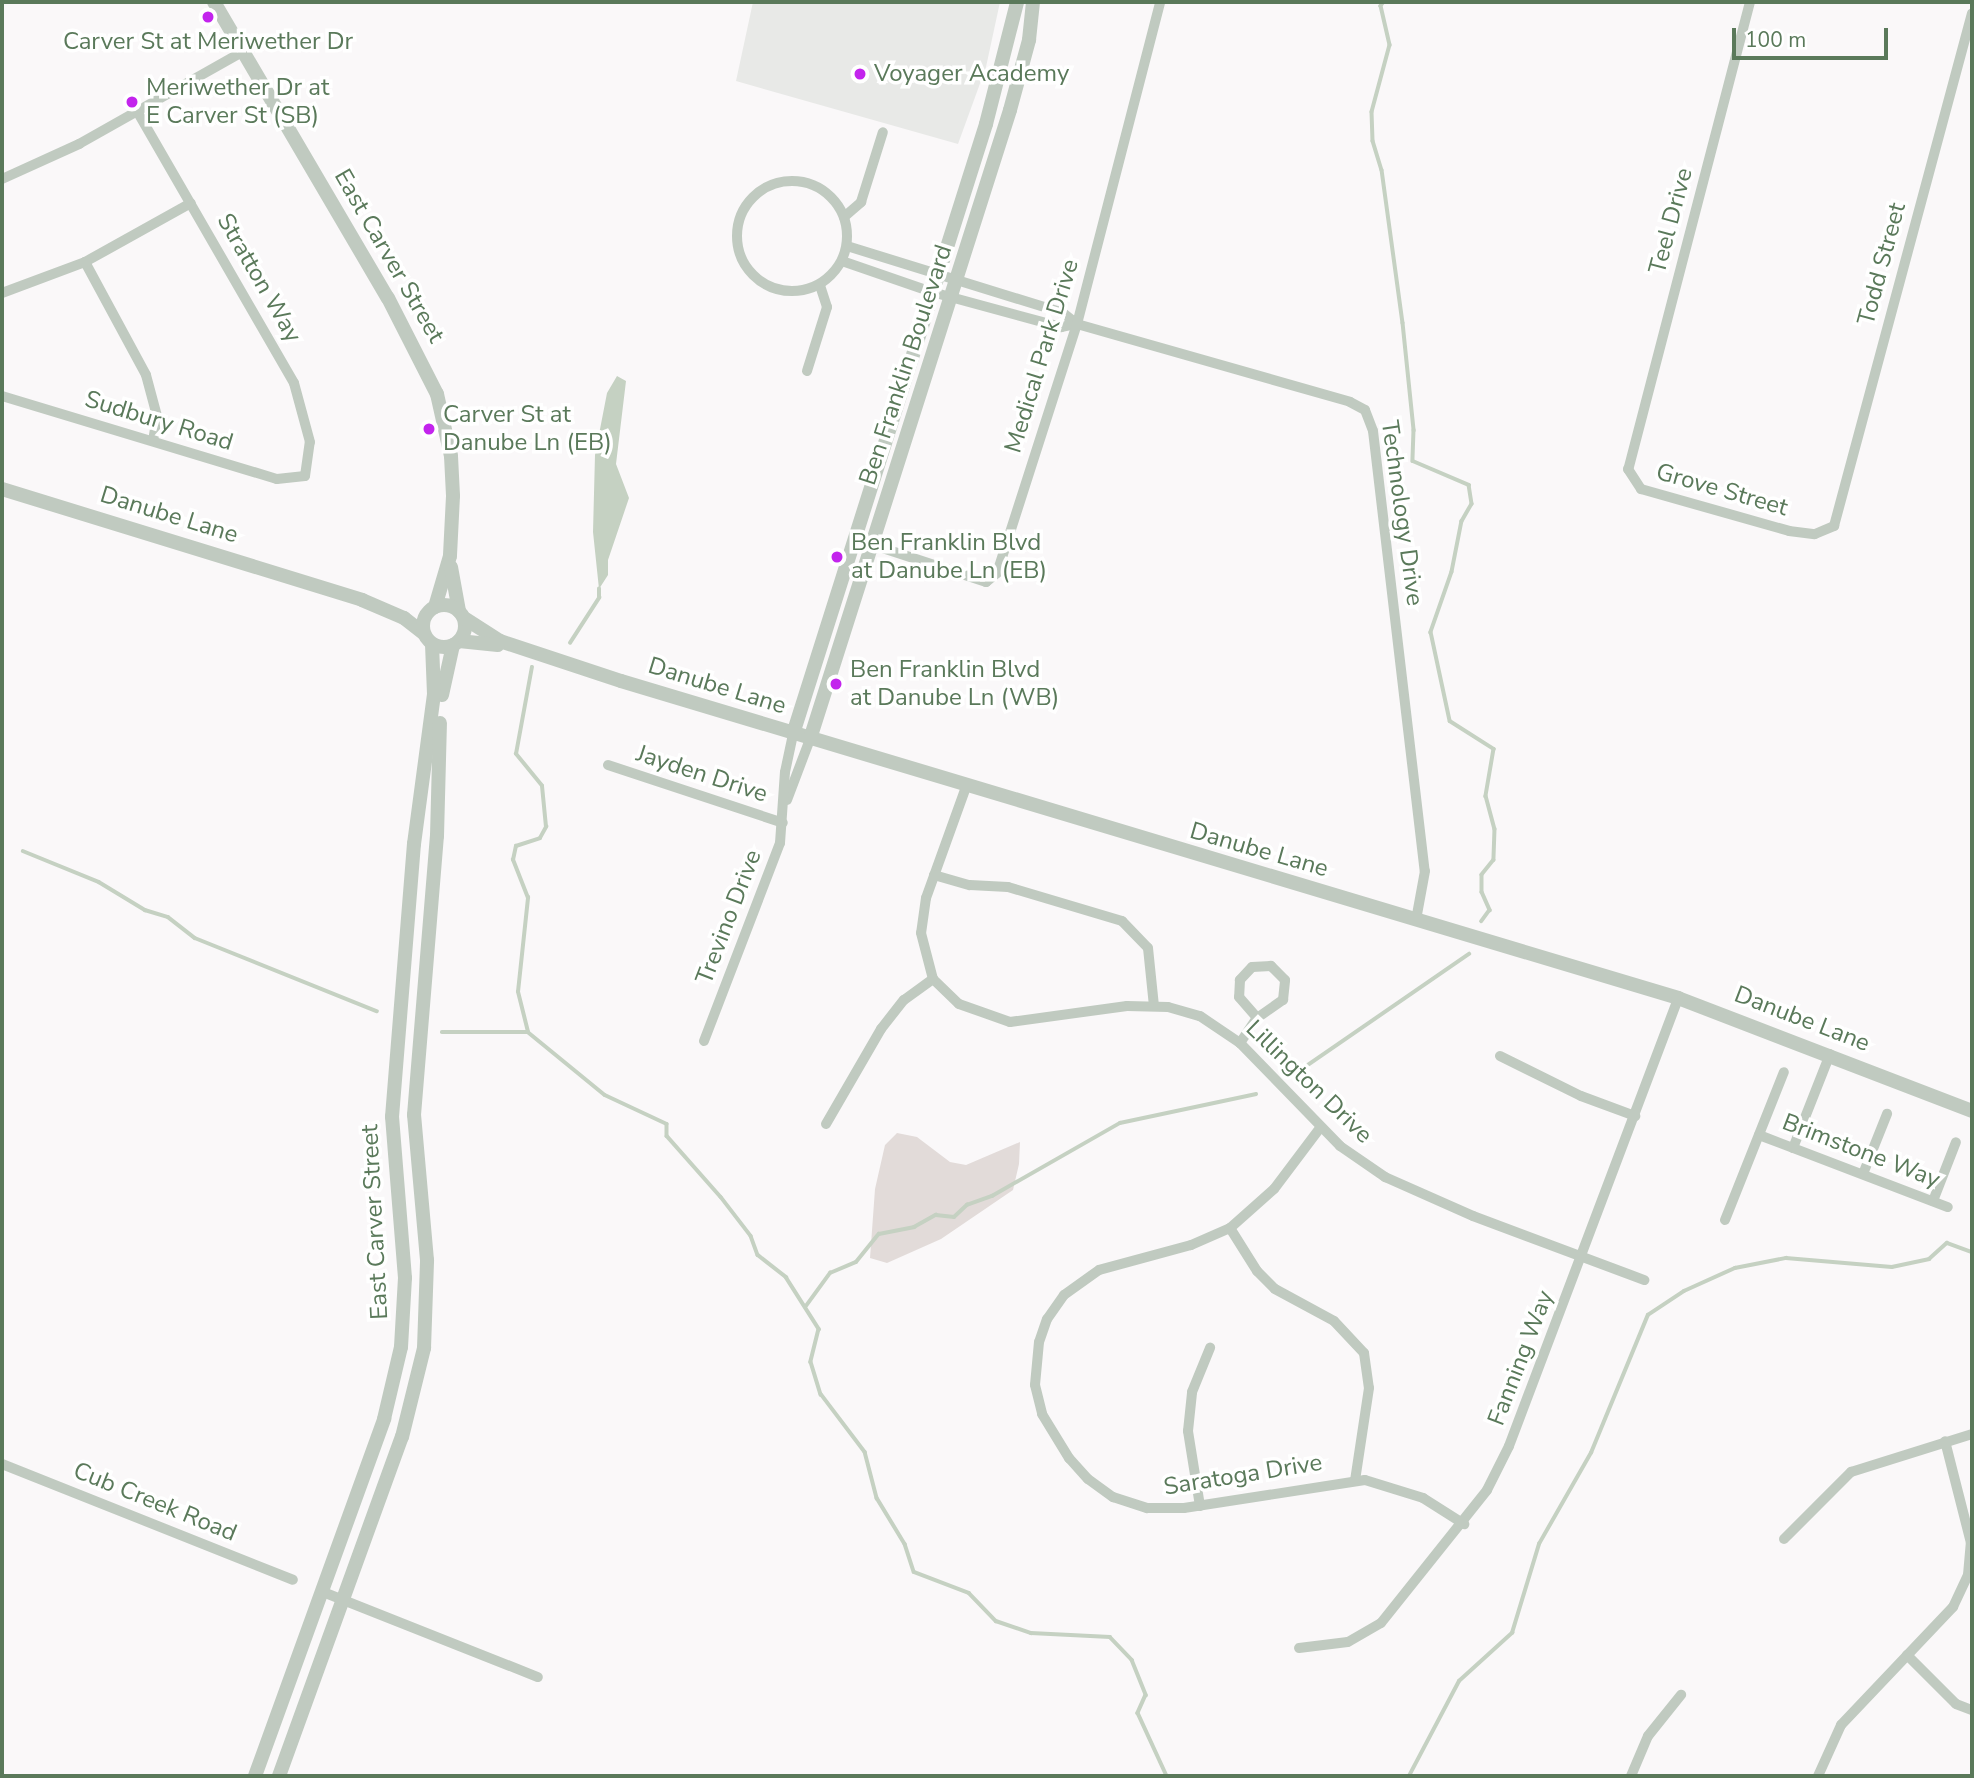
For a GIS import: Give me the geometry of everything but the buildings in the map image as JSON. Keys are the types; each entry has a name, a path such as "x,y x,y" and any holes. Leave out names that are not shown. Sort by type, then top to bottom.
{"street":[{"name":"East Carver Street","path":"214,2 430,376 451,456 450,555 462,615"},
{"name":"Ben Franklin Boulevard","path":"793,733 1004,65 1017,2"},
{"name":"Ben Franklin Boulevard","path":"810,739 1023,69 1034,2"},
{"name":"Medical Park Drive","path":"855,539 991,580 1001,564 1077,324 1160,2"},
{"name":"Teel Drive","path":"1632,450 1750,2"},
{"name":"Todd Street","path":"1834,526 1972,13"},
{"path":"2,179 48,160 244,51"},
{"name":"Stratton Way","path":"137,111 294,383 310,442 305,476"},
{"path":"844,217 861,202 883,132"},
{"path":"795,181 830,195 844,217 847,246 842,261 820,285 782,291 759,281 738,249 743,212 770,185 795,181"},
{"path":"2,293 85,262 191,203"},
{"name":"Technology Drive","path":"847,246 1063,313 1077,324 1348,401 1369,417 1426,871 1416,920"},
{"name":"Technology Drive","path":"842,261 932,292 1061,327 1077,324"},
{"path":"85,262 146,375 157,416 153,440"},
{"path":"807,371 827,307 820,285"},
{"name":"Sudbury Road","path":"2,396 277,479 305,476"},
{"name":"Grove Street","path":"1632,450 1628,468 1641,489 1789,531 1815,534 1834,526"},
{"name":"Danube Lane","path":"2,489 362,600 404,618 428,638"},
{"name":"East Carver Street","path":"432,608 450,555"},
{"name":"Danube Lane","path":"362,600 432,608"},
{"path":"447,605 462,615 465,631 456,643 428,638 432,608 447,605"},
{"name":"Danube Lane","path":"462,615 527,651"},
{"name":"East Carver Street","path":"255,1776 387,1409 404,1330 405,1269 392,1117 414,844 432,722 428,638"},
{"name":"East Carver Street","path":"279,1776 411,1409 426,1328 427,1259 414,1115 437,836 440,721 447,659 456,643"},
{"name":"Danube Lane","path":"456,643 527,651 966,787 1678,998 1830,1054 1972,1111"},
{"name":"Trevino Drive","path":"704,1041 769,878 783,823 785,772 793,733"},
{"name":"Trevino Drive","path":"785,806 810,739"},
{"name":"Jayden Drive","path":"608,765 783,823"},
{"path":"826,1124 881,1028 904,1000 933,979 921,933 934,875 966,787"},
{"path":"934,875 970,885 1008,887 1122,921 1149,948 1154,1006"},
{"path":"1240,1043 1257,1018 1277,1006 1287,990 1285,980 1272,966 1252,967 1240,980 1239,997 1257,1018"},
{"name":"Lillington Drive","path":"933,979 959,1004 1010,1023 1154,1006 1200,1016 1240,1043 1320,1128 1363,1162 1404,1186 1644,1280"},
{"name":"Fanning Way","path":"1299,1648 1348,1642 1381,1623 1464,1524 1509,1446 1678,998"},
{"path":"1793,1148 1830,1054"},
{"path":"1500,1056 1581,1096 1635,1116"},
{"path":"1725,1220 1784,1072"},
{"path":"1863,1174 1886,1114"},
{"name":"Saratoga Drive","path":"1320,1128 1274,1189 1230,1228 1085,1278 1046,1320 1036,1362 1035,1385 1046,1426 1088,1479 1113,1497 1147,1508 1200,1506 1355,1481 1381,1483 1423,1498 1464,1524"},
{"name":"Brimstone Way","path":"1759,1135 1948,1207"},
{"path":"1933,1201 1956,1142"},
{"path":"1230,1228 1247,1256 1275,1289 1334,1321 1364,1353 1369,1388 1355,1481"},
{"path":"1200,1506 1188,1432 1192,1392 1210,1348"},
{"path":"1784,1539 1851,1472 1972,1434"},
{"path":"1818,1776 1841,1725 1953,1607 1968,1575 1970,1543 1945,1441"},
{"name":"Cub Creek Road","path":"2,1464 293,1580"},
{"path":"323,1592 538,1677"},
{"path":"1907,1656 1956,1704 1972,1710"},
{"path":"1635,1775 1648,1735 1681,1695"}],"shaded area":[{"name":"Voyager Academy","path":"753,2 1000,2 986,67 958,144 736,81"},
{"path":"617,376 626,381 616,464 629,498 608,560 608,575 599,589 593,532 595,455 607,393"},
{"path":"897,1133 917,1137 950,1162 966,1165 1020,1142 1019,1164 1013,1190 941,1239 887,1263 870,1258 875,1189 885,1145"}],"waterway":[{"path":"1384,2 1381,6 1390,45 1372,112 1373,141 1382,170 1403,323 1414,430 1413,461 1469,485 1472,504 1462,521 1452,572 1431,632 1450,721 1494,749 1486,796 1495,829 1494,860 1482,875 1482,892 1490,910 1482,921"},
{"path":"570,643 599,598 599,589"},
{"path":"528,1032 518,992 528,898 513,860 516,846 540,838 546,827 542,786 516,754 532,667"},
{"path":"23,851 99,882 145,910 168,917 195,938 377,1011"},
{"path":"1292,1076 1469,954"},
{"path":"442,1032 528,1032 605,1095 667,1124 667,1136 721,1197 751,1236 758,1255 786,1277 819,1329 811,1362 821,1394 865,1452 877,1498 905,1544 914,1572 969,1593 996,1621 1031,1633 1110,1637 1132,1660 1146,1695 1138,1713 1167,1776"},
{"path":"806,1306 830,1273 856,1262 879,1234 914,1227 936,1215 954,1217 967,1205 992,1196 1120,1123 1256,1094"},
{"path":"1409,1776 1459,1681 1512,1633 1539,1544 1591,1453 1648,1315 1684,1291 1735,1268 1786,1258 1892,1267 1929,1259 1947,1243 1972,1252"}],"place":[{"name":"Carver St at Meriwether Dr","path":"208,17"},
{"name":"Voyager Academy","path":"860,74"},
{"name":"Meriwether Dr at E Carver St (SB)","path":"132,102"},
{"name":"Carver St at Danube Ln (EB)","path":"429,429"},
{"name":"Ben Franklin Blvd at Danube Ln (EB)","path":"837,557"},
{"name":"Ben Franklin Blvd at Danube Ln (WB)","path":"836,684"}]}
